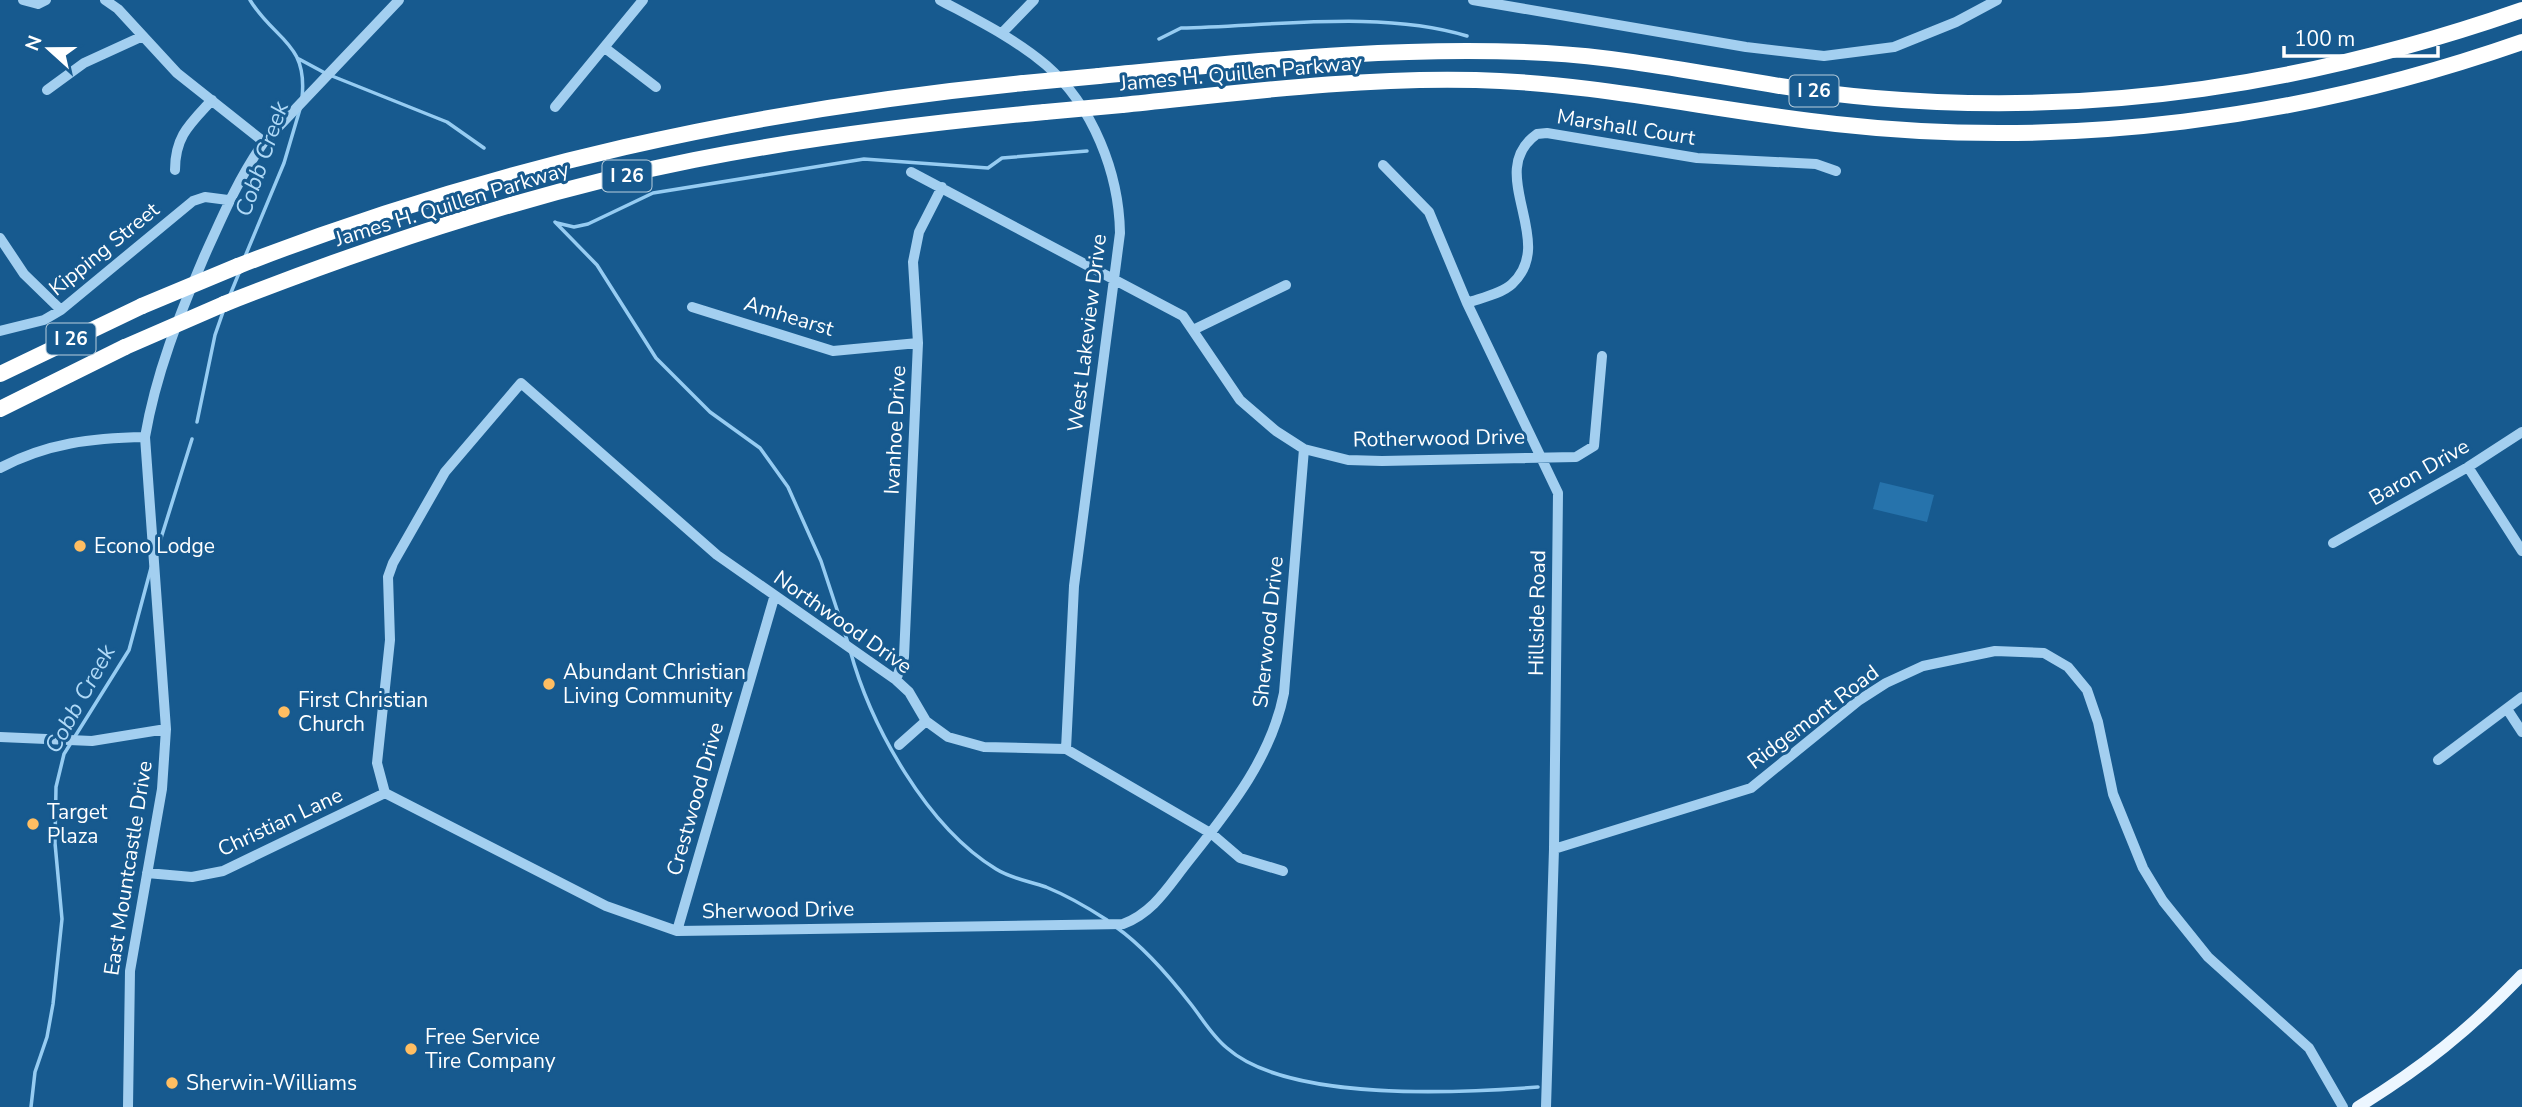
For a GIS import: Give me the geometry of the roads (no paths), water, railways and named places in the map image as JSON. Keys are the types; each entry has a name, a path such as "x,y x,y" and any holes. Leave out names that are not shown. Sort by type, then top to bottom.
{"highway":[{"name":"James H. Quillen Parkway","path":"0,374 142,306 238,266 448,192 612,148 795,111 875,99 1379,51 1483,50 1607,59 1804,90 1875,98 2018,103 2114,100 2198,90 2322,69 2390,53 2522,10"},
{"name":"James H. Quillen Parkway","path":"0,409 125,347 224,304 408,236 614,179 782,144 870,130 1321,86 1475,80 1623,91 1791,119 1882,129 1976,133 2086,131 2225,117 2345,95 2522,42"}],"main road":[{"path":"2358,1107 2426,1063 2476,1023 2522,975"}],"street":[{"path":"23,0 38,4 46,0"},
{"path":"105,0 118,9 177,73 264,142"},
{"name":"East Mountcastle Drive","path":"128,1107 128,988 162,789 166,729 145,437 161,366 229,200 264,142 399,0"},
{"path":"555,107 643,0"},
{"name":"West Lakeview Drive","path":"940,0 1002,33 1047,66 1072,94 1096,132 1108,162 1118,203 1120,233 1115,282 1074,586 1066,749"},
{"path":"1002,33 1034,0"},
{"path":"1473,0 1746,47 1824,56 1894,47 1956,22 1997,0"},
{"path":"47,90 84,63 143,36"},
{"path":"606,48 656,87"},
{"path":"175,170 176,147 181,136 212,100"},
{"name":"Marshall Court","path":"1467,303 1510,286 1527,260 1529,231 1518,196 1517,174 1523,150 1537,134 1547,133 1697,158 1816,164 1836,171"},
{"name":"Hillside Road","path":"1383,165 1429,212 1467,303 1558,494 1554,849 1546,1107"},
{"name":"Rotherwood Drive","path":"911,172 1115,282 1184,316 1240,400 1276,431 1304,449 1348,460 1576,457 1594,446 1602,356"},
{"name":"Ivanhoe Drive","path":"895,680 904,657 918,342 914,247 942,187"},
{"name":"Kipping Street","path":"0,331 44,320 61,310 193,201 205,197 229,200"},
{"path":"0,238 24,274 61,310"},
{"path":"1193,330 1286,285"},
{"name":"Amhearst","path":"692,307 833,351 918,342"},
{"name":"Northwood Drive","path":"385,793 377,762 390,640 388,577 445,472 521,383 717,555 774,598 895,680 909,692 926,721 963,744 1007,749 1066,749"},
{"name":"Baron Drive","path":"2333,543 2468,467 2522,432"},
{"path":"0,468 30,453 74,440 145,437"},
{"name":"Sherwood Drive","path":"385,793 606,906 677,931 1123,924 1139,918 1153,906 1212,834 1251,775 1279,719 1286,673 1304,449"},
{"path":"2468,467 2522,551"},
{"name":"Crestwood Drive","path":"677,931 774,598"},
{"name":"Ridgemont Road","path":"1554,849 1751,788 1858,701 1886,683 1923,666 1996,651 2044,653 2068,667 2087,690 2098,722 2113,794 2140,860 2163,901 2208,957 2309,1048 2343,1107"},
{"path":"2438,760 2522,698"},
{"path":"2507,709 2522,732"},
{"path":"900,745 926,721"},
{"path":"0,737 92,741 166,729"},
{"path":"1066,749 1212,834 1240,858 1283,871"},
{"name":"Christian Lane","path":"147,873 192,877 234,867 385,793"}],"waterway":[{"name":"Cobb Creek","path":"250,0 295,53 300,65 302,98"},
{"path":"1159,39 1181,28 1326,22 1399,24 1434,28 1467,36"},
{"path":"299,59 325,73"},
{"path":"332,76 447,122 484,148"},
{"name":"Cobb Creek","path":"244,259 284,163 300,109"},
{"path":"557,223 574,227 588,224 653,193 864,159 988,168 1002,158 1087,151"},
{"path":"555,222 597,265 656,358 710,412 760,448 788,487 821,561 848,643"},
{"name":"Cobb Creek","path":"230,295 239,273"},
{"name":"Cobb Creek","path":"197,422 215,335 223,312"},
{"name":"Cobb Creek","path":"157,551 192,439"},
{"name":"Cobb Creek","path":"31,1107 35,1072 47,1037 53,1004 62,919 55,843 56,787 64,754 129,650 151,568"},
{"path":"850,650 859,680 887,742 925,802 947,828 971,851 996,869 1014,878 1054,890 1107,920"},
{"path":"1116,927 1165,972 1227,1048 1255,1065 1290,1078 1332,1086 1376,1090 1421,1092 1538,1087"}],"place":[{"name":"Econo Lodge","path":"80,546"},
{"name":"Abundant Christian Living Community","path":"549,684"},
{"name":"First Christian Church","path":"284,712"},
{"name":"Target Plaza","path":"33,824"},
{"name":"Free Service Tire Company","path":"411,1049"},
{"name":"Sherwin-Williams","path":"172,1083"}]}
